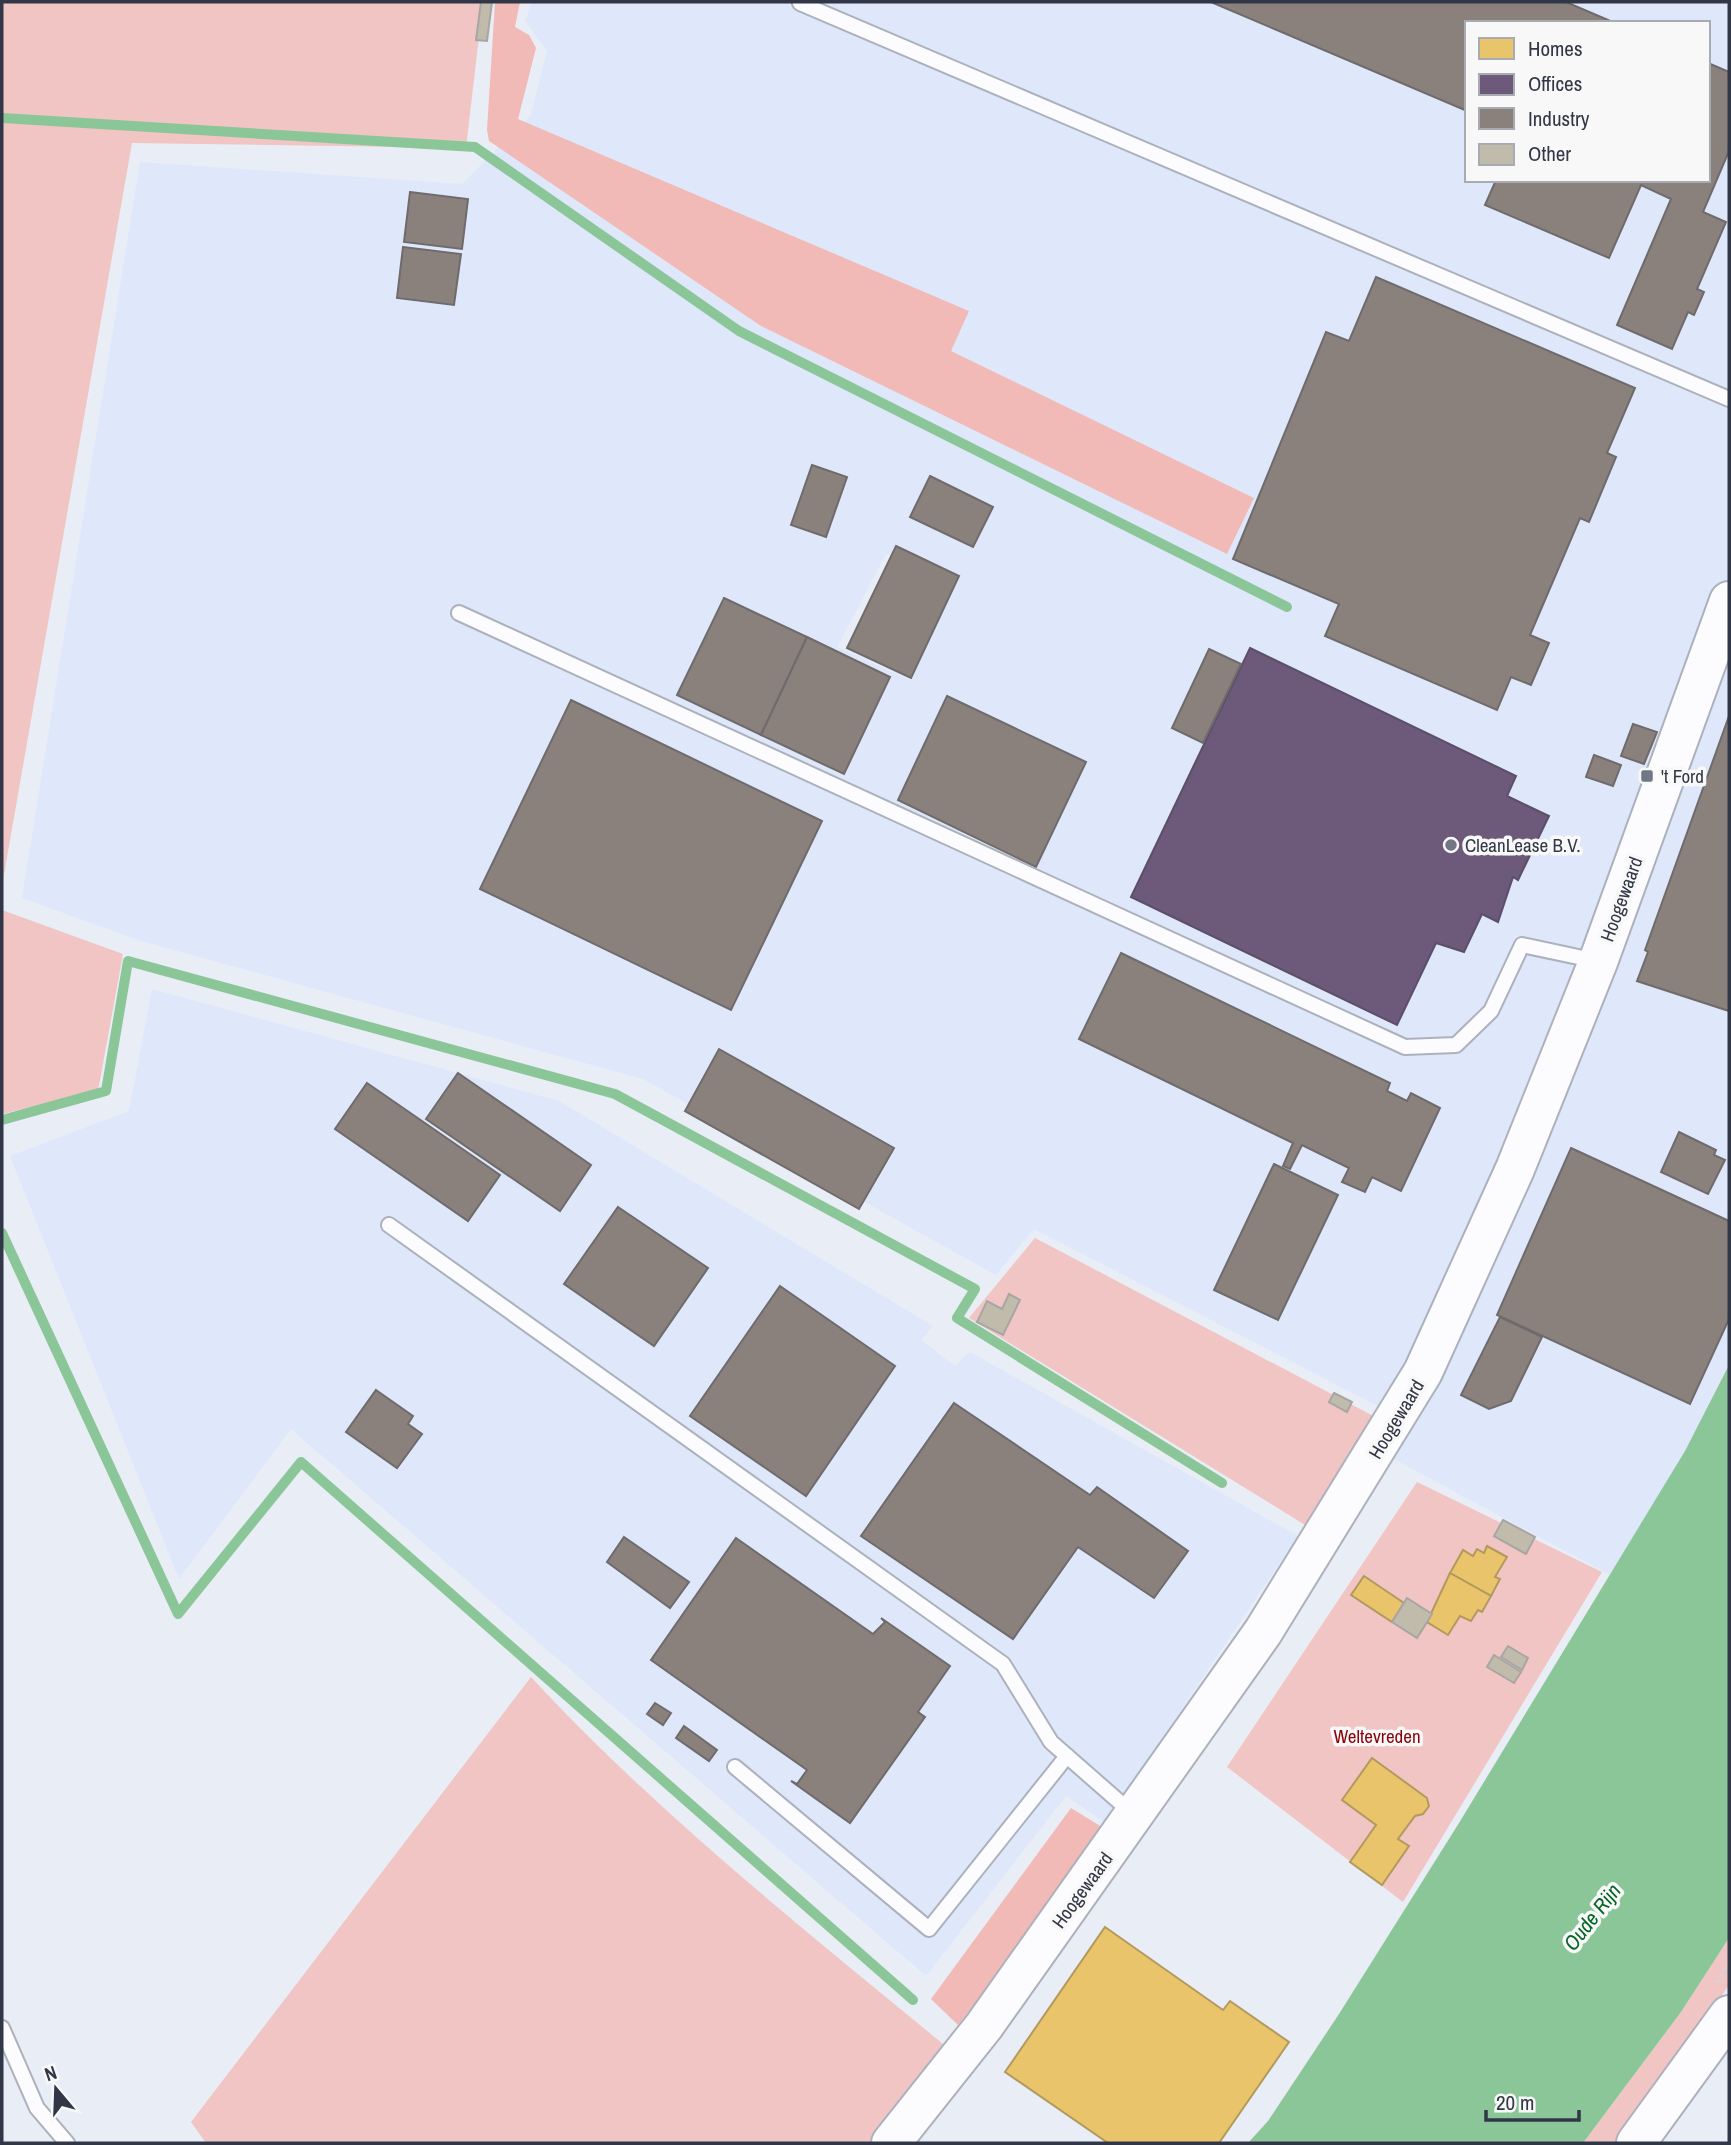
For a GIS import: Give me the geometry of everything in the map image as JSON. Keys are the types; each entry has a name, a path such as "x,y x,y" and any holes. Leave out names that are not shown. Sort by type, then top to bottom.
{"street":[{"name":"Hoogewaard","path":"891,2143 984,2026 1136,1816 1263,1632 1423,1373 1515,1169 1598,962 1729,601"},
{"path":"1636,2143 1729,2015"}],"lane":[{"path":"800,4 1729,399"},
{"path":"459,613 1405,1047 1456,1045 1491,1012 1522,945 1598,962"},
{"path":"389,1225 1003,1664 1051,1742 1136,1816"},
{"path":"735,1768 929,1929 1067,1756"},
{"path":"2,2028 37,2108 66,2143"}],"shaded area":[{"path":"495,2 520,2 515,27 529,35 536,48 518,119 969,311 951,351 1254,498 1227,554 761,326 489,141 487,130"},
{"path":"532,2 1729,2 1729,1424 1625,1583 1364,1443 1386,1389 1378,1406 1034,1229 996,1275 643,1079 141,941 22,898 140,162 462,184 531,115 547,51 525,21","holes":["886,554 892,556 846,648 923,686 837,647"]},
{"path":"152,989 559,1101 933,1326 921,1340 955,1366 970,1352 1298,1536 1176,1717 1116,1830 1066,1796 926,1976 291,1429 179,1579 10,1156 129,1111"},
{"path":"1071,1808 1110,1832 958,2025 931,1999"}],"green space":[{"path":"2,2 483,2 466,148 132,143 2,886"},
{"path":"2,910 123,954 98,1091 2,1114"},
{"path":"1035,1238 1383,1421 1310,1528 969,1318"},
{"name":"Weltevreden","path":"1417,1482 1602,1572 1403,1902 1227,1767"},
{"path":"531,1677 579,1727 679,1822 943,2044 871,2143 206,2143 191,2122"},
{"path":"1729,1938 1729,1985 1620,2143 1583,2143 1681,2012"}],"water":[{"name":"Oude Rijn","path":"1729,1365 1729,1938 1681,2012 1583,2143 1248,2143 1268,2121 1339,2014 1459,1823 1685,1451"}],"building: Homes":[{"path":"1487,1546 1507,1557 1495,1577 1500,1579 1491,1596 1450,1573 1463,1550 1473,1556 1477,1549 1484,1553"},
{"path":"1450,1573 1491,1596 1482,1612 1478,1610 1471,1621 1460,1616 1448,1635 1427,1622"},
{"path":"1364,1576 1404,1603 1392,1622 1351,1595"},
{"path":"1372,1758 1427,1798 1429,1806 1423,1814 1415,1816 1398,1839 1409,1846 1382,1885 1350,1862 1376,1825 1342,1800"},
{"path":"1105,1927 1223,2010 1230,2001 1289,2042 1219,2143 1108,2143 1005,2072"}],"building: Offices":[{"path":"1250,648 1516,776 1507,796 1549,816 1518,880 1513,877 1498,922 1482,914 1464,952 1436,943 1397,1025 1131,897"}],"building: Industry":[{"path":"1211,2 1566,2 1610,21 1465,21 1465,110"},
{"path":"1710,64 1729,72 1729,151 1703,212 1726,222 1697,289 1704,292 1694,315 1688,312 1672,349 1617,325 1671,199 1641,185 1609,258 1485,205 1495,182 1710,182"},
{"path":"410,192 468,199 462,249 404,242"},
{"path":"403,247 461,254 454,305 397,298"},
{"path":"1376,277 1635,388 1607,453 1616,457 1589,522 1580,518 1530,635 1549,643 1531,685 1511,677 1497,710 1325,636 1339,604 1233,559 1326,332 1349,341"},
{"path":"812,465 847,477 826,537 791,525"},
{"path":"930,476 993,507 973,547 910,517"},
{"path":"896,546 959,576 911,678 847,648"},
{"path":"724,598 807,637 761,735 677,695"},
{"path":"807,637 890,677 844,774 761,735"},
{"path":"1209,649 1241,664 1203,743 1172,728"},
{"path":"947,696 1086,762 1036,867 898,800"},
{"path":"571,700 822,821 731,1010 480,889"},
{"path":"1729,716 1729,1011 1637,981 1648,952 1645,950"},
{"path":"1633,724 1657,732 1644,764 1621,756"},
{"path":"1594,755 1621,765 1613,786 1586,777"},
{"path":"1121,953 1390,1083 1387,1091 1407,1101 1411,1093 1440,1108 1401,1191 1372,1177 1365,1192 1342,1182 1349,1168 1302,1145 1290,1169 1283,1166 1293,1143 1079,1039"},
{"path":"719,1049 894,1148 859,1209 685,1111"},
{"path":"458,1073 591,1165 560,1211 426,1119"},
{"path":"367,1083 500,1175 468,1221 335,1129"},
{"path":"1679,1132 1716,1150 1714,1155 1725,1160 1708,1194 1661,1172"},
{"path":"1571,1148 1729,1221 1729,1319 1690,1404 1497,1315"},
{"path":"1274,1164 1338,1195 1278,1320 1214,1290"},
{"path":"618,1207 708,1268 654,1346 564,1284"},
{"path":"780,1286 895,1366 806,1496 690,1416"},
{"path":"1500,1317 1542,1337 1511,1401 1489,1409 1461,1395"},
{"path":"376,1390 413,1416 408,1424 422,1434 397,1468 346,1432"},
{"path":"954,1403 1090,1495 1097,1487 1188,1551 1154,1598 1078,1547 1013,1639 861,1536"},
{"path":"624,1537 689,1582 670,1608 607,1562"},
{"path":"736,1538 873,1634 885,1622 881,1618 950,1666 918,1712 925,1717 850,1823 791,1781 797,1784 807,1770 651,1660"},
{"path":"655,1703 671,1713 663,1725 647,1714"},
{"path":"684,1726 717,1750 709,1761 676,1738"}],"building: Other":[{"path":"481,2 492,2 487,41 476,40"},
{"path":"1009,1294 1020,1300 1003,1335 977,1322 987,1301 1002,1309"},
{"path":"1334,1393 1352,1402 1347,1412 1329,1402"},
{"path":"1503,1520 1535,1537 1526,1554 1494,1536"},
{"path":"1407,1598 1432,1614 1417,1638 1392,1622"},
{"path":"1508,1646 1528,1658 1522,1670 1501,1657"},
{"path":"1494,1655 1521,1672 1514,1683 1487,1667"}],"waterway":[{"path":"2,118 475,147 739,331 1287,607"},
{"path":"2,1120 106,1091 128,961 615,1094 975,1289 957,1318 1222,1483"},
{"path":"2,1233 178,1614 301,1462 913,2000"}],"place":[{"name":"'t Ford","path":"1647,776"},
{"name":"CleanLease B.V.","path":"1451,845"}]}
